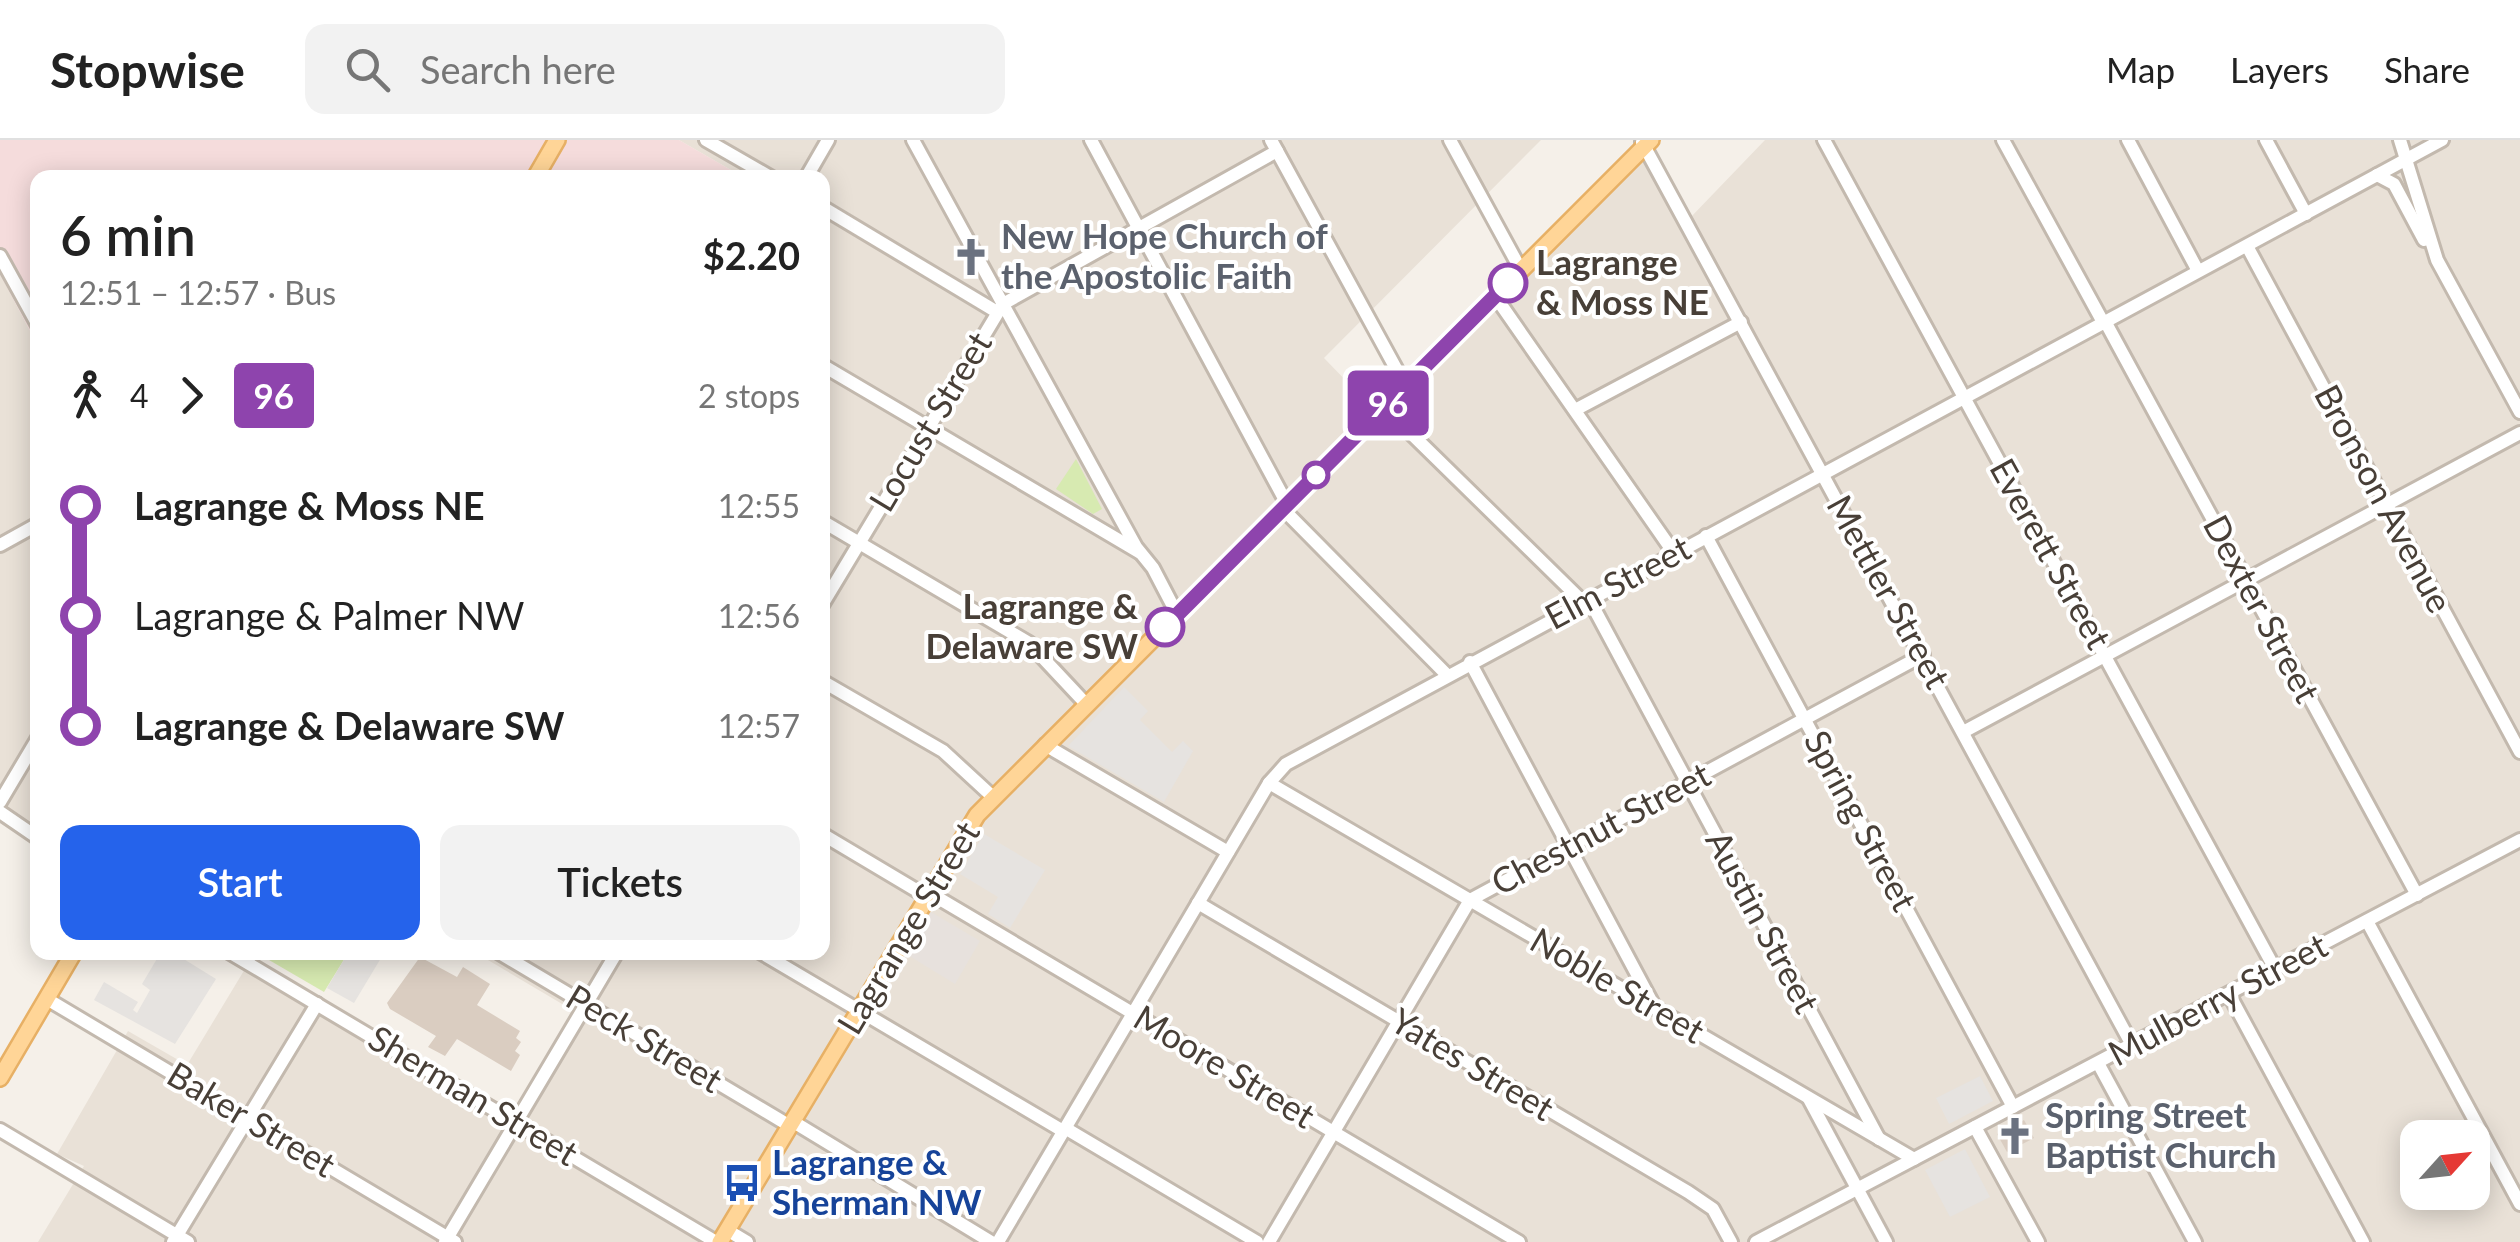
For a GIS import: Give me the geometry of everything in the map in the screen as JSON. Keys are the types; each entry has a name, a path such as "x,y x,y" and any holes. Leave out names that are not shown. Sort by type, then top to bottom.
{"main road":[{"path":"540,170 557,140"},
{"name":"Lagrange Street","path":"721,1238 963,832 1646,142"},
{"path":"0,1078 69,960"}],"street":[{"path":"706,140 758,170"},
{"path":"811,170 828,140"},
{"path":"913,140 1000,308 1177,614"},
{"path":"1091,140 1285,506 1447,675"},
{"path":"1450,140 1521,270"},
{"name":"Everett Street","path":"1824,140 2275,969"},
{"name":"Dexter Street","path":"2003,140 2417,895"},
{"path":"2128,140 2198,270"},
{"path":"2266,140 2306,214"},
{"path":"2400,140 2437,260"},
{"name":"Elm Street","path":"998,1242 1269,783 1282,768 1308,749 2442,140"},
{"name":"Mettler Street","path":"1646,142 2132,1045"},
{"path":"1274,146 1405,386"},
{"name":"Locust Street","path":"830,593 1000,308 1274,146"},
{"path":"2377,176 2394,184 2520,412"},
{"path":"830,212 1000,308"},
{"name":"Bronson Avenue","path":"2246,246 2520,752"},
{"path":"0,256 30,310"},
{"path":"1495,296 1674,553"},
{"path":"1575,410 1741,322"},
{"path":"830,371 1140,553"},
{"name":"Austin Street","path":"1384,406 1586,601 1879,1140"},
{"path":"1964,731 2520,433"},
{"path":"830,526 1029,643 1087,704"},
{"path":"0,544 30,528"},
{"name":"Spring Street","path":"1706,536 2014,1107"},
{"name":"Chestnut Street","path":"1269,1242 1470,900 1923,655"},
{"path":"1470,662 1656,1010"},
{"path":"830,685 943,750 994,798"},
{"path":"1045,746 1228,852"},
{"path":"0,802 30,751"},
{"name":"Noble Street","path":"1269,783 1914,1159"},
{"path":"0,812 30,833"},
{"name":"Moore Street","path":"830,839 1520,1242"},
{"name":"Mulberry Street","path":"1756,1242 2520,840"},
{"name":"Yates Street","path":"1198,903 1706,1203 1731,1242"},
{"path":"2366,921 2519,1201"},
{"name":"Sherman Street","path":"242,960 721,1238 747,1242"},
{"name":"Peck Street","path":"511,960 991,1242"},
{"path":"449,1241 611,960"},
{"path":"774,960 1257,1242"},
{"path":"2228,994 2363,1242"},
{"name":"Baker Street","path":"46,999 449,1241"},
{"path":"0,1130 180,1240 246,1118 317,1004"},
{"path":"2098,1062 2195,1242"},
{"path":"1809,1098 1886,1242"},
{"path":"1976,1127 2038,1242"}],"shaded area":[{"path":"0,140 679,140 731,170 30,170 30,331 0,274"},
{"path":"679,140 1541,140 1324,358 1385,421 1653,149 1690,218 1765,140 2520,140 2520,1242 38,1242 84,1166 57,1154 128,1031 187,1065 250,960 514,1111 574,1011 488,960 830,960 830,170 731,170"},
{"path":"0,274 30,331 30,842 0,823"},
{"path":"1124,687 1148,711 1140,720 1172,752 1183,741 1193,751 1164,802 1068,746"},
{"path":"984,834 1045,870 1010,928 988,914 998,897 960,874"},
{"path":"931,912 980,941 955,984 906,954"},
{"path":"156,960 185,960 216,979 175,1044 94,1000 104,982 138,1002 133,1010 137,1013 150,990 142,984"},
{"path":"344,960 380,960 354,1003 327,988"},
{"path":"1980,1076 1993,1101 1949,1124 1936,1098"},
{"path":"1965,1149 1990,1197 1950,1217 1925,1170"}],"green space":[{"path":"1076,459 1102,509 1093,514 1056,489"},
{"path":"269,960 344,960 324,992"}],"building":[{"path":"418,960 426,960 457,977 463,967 490,984 477,1005 520,1031 516,1038 521,1042 515,1051 520,1055 511,1071 457,1039 445,1056 428,1047 436,1036 390,1009 387,1003"},
{"name":"Spring Street Baptist Church","path":"2024,1120 2034,1138 2007,1152 1997,1134"}],"bus line":[{"name":"96","path":"1165,627 1508,283"}],"place":[{"name":"New Hope Church of the Apostolic Faith","path":"971,257"},
{"name":"Lagrange & Moss NE","path":"1508,283"},
{"name":"Lagrange & Delaware SW","path":"1165,627"},
{"name":"Spring Street Baptist Church","path":"2015,1136"},
{"name":"Lagrange & Sherman NW","path":"742,1183"}]}
